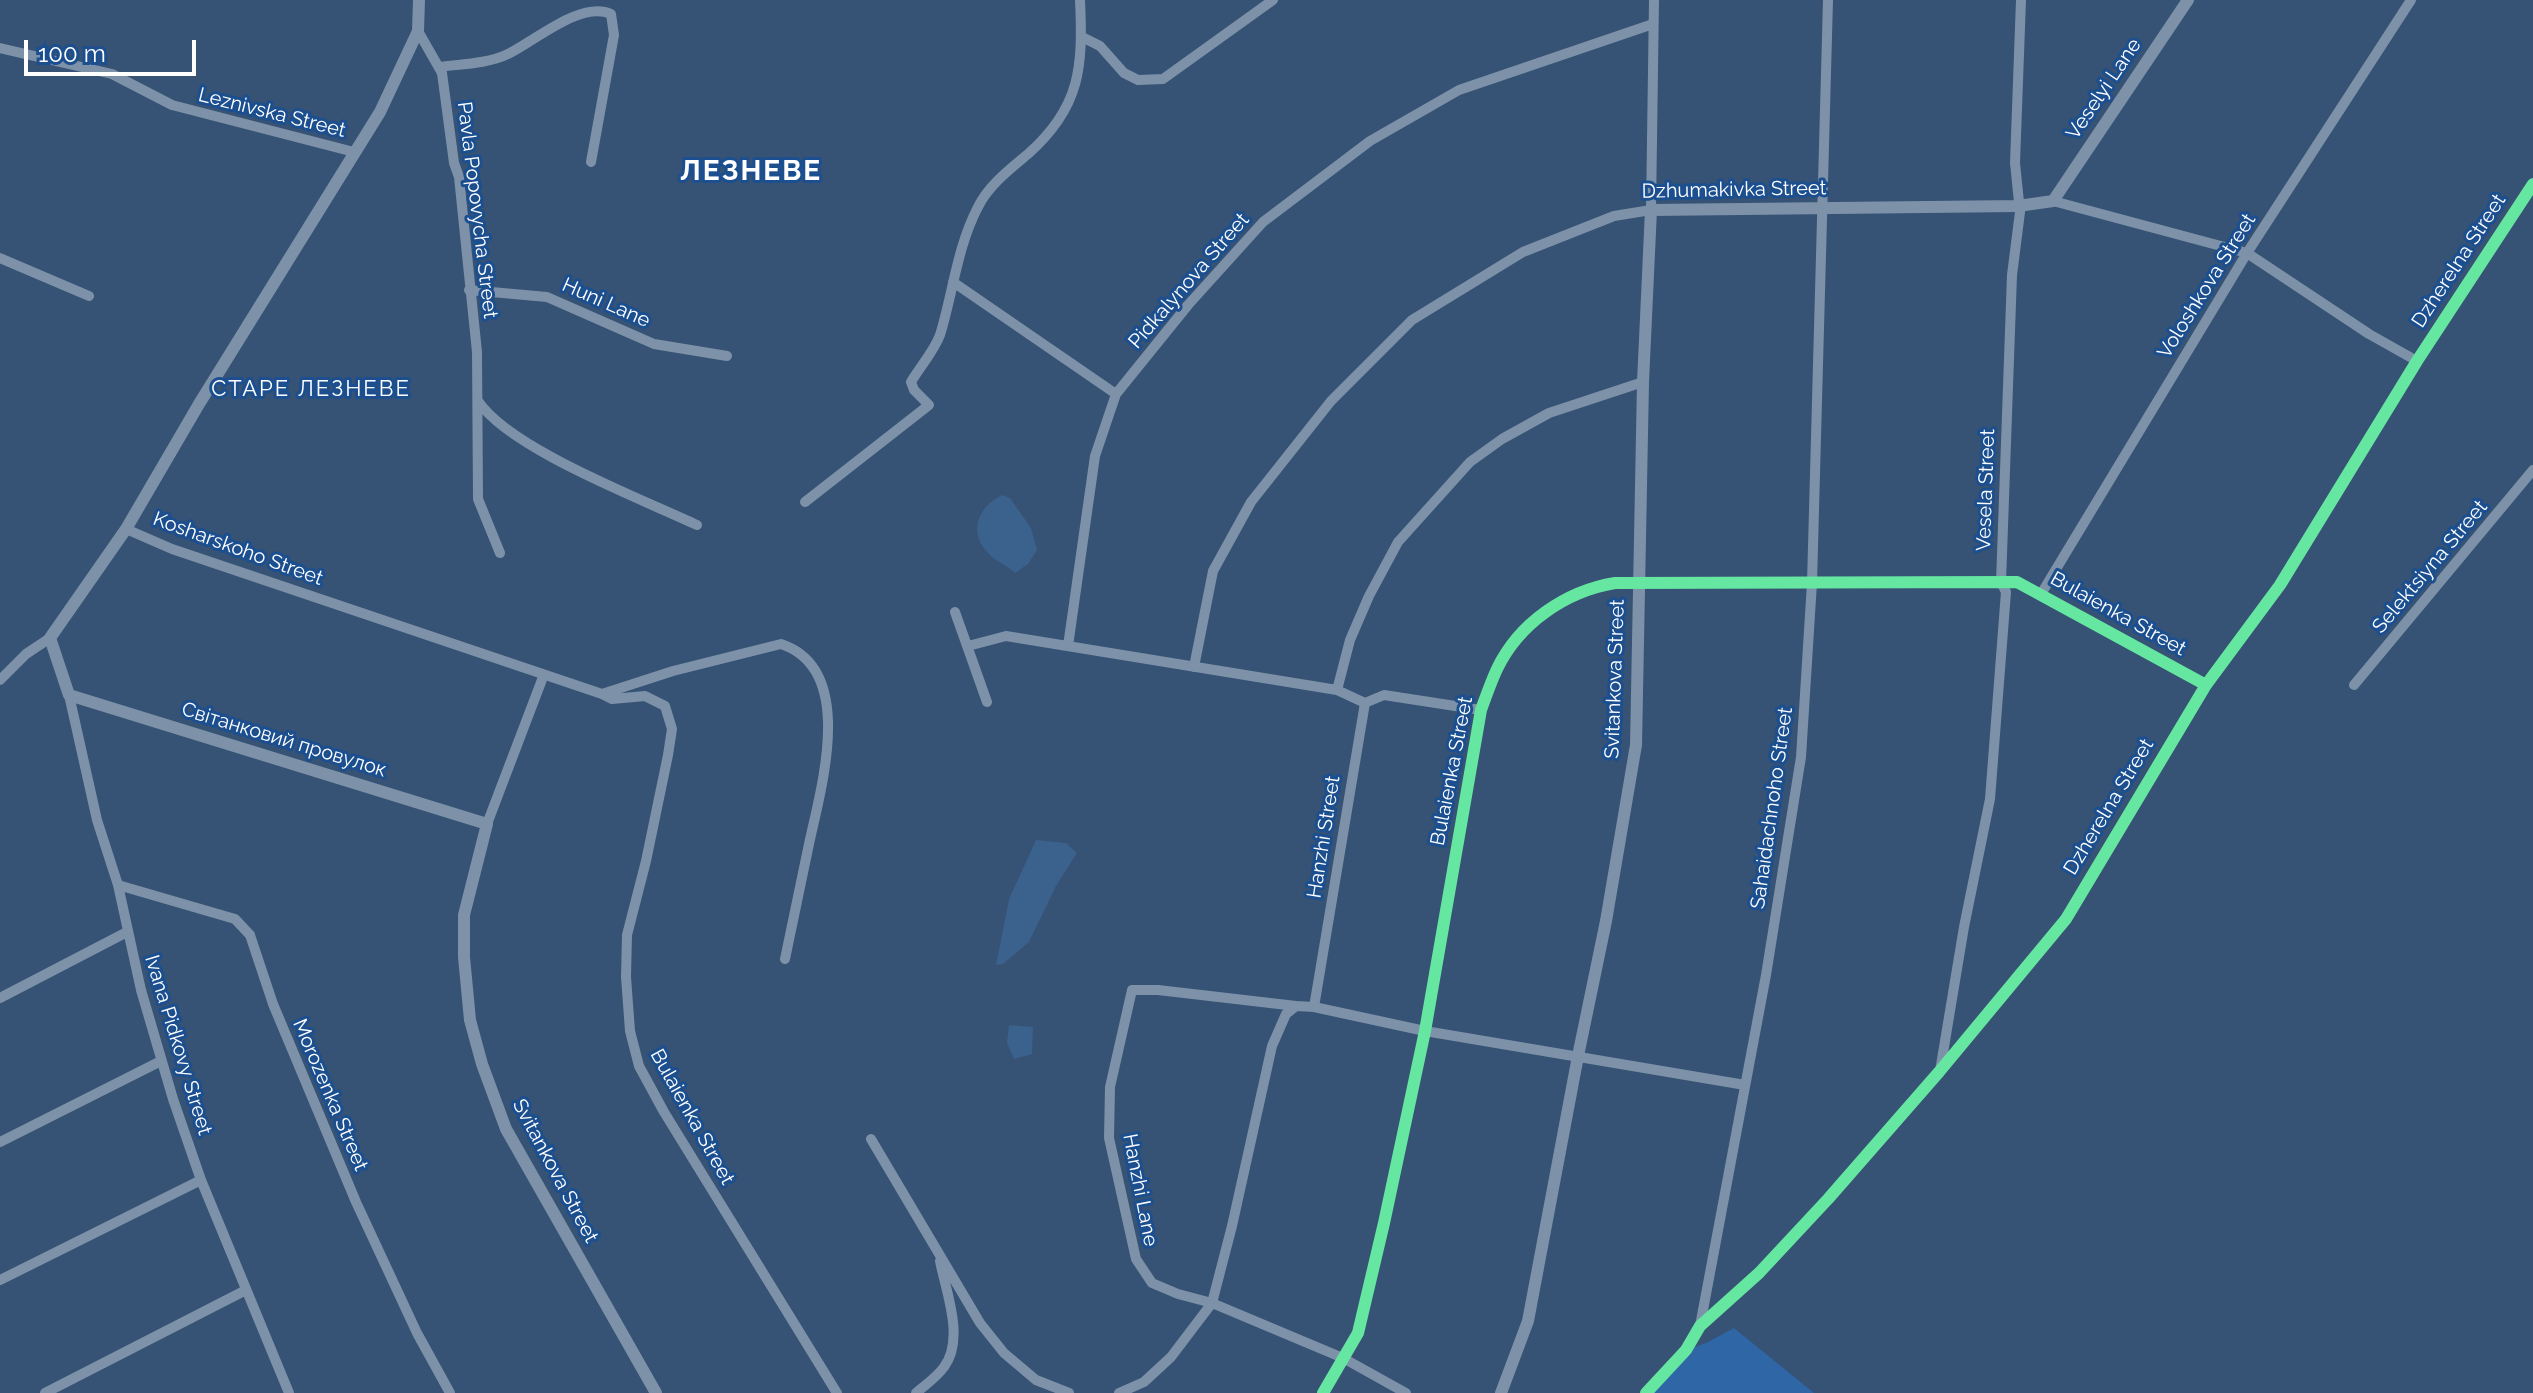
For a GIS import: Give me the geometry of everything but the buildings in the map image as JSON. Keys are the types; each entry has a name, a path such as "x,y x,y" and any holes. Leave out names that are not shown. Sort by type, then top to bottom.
{"street":[{"name":"Kosharskoho Street","path":"419,0 418,31 380,112 199,404 126,529 172,549 543,677 602,694"},
{"path":"805,502 929,405 914,390 911,382 939,339 967,230 980,202 1005,174 1042,141 1072,99 1079,72 1082,37 1080,0"},
{"path":"1082,37 1100,46 1124,73 1138,80 1163,79 1273,0"},
{"name":"Svitankova Street","path":"1501,1393 1528,1321 1606,921 1636,745 1654,0"},
{"name":"Sahaidachnoho Street","path":"1700,1326 1801,757 1812,583 1828,0"},
{"name":"Vesela Street","path":"1939,1072 1990,799 2006,592 2001,582 2012,275 2020,212 2015,163 2021,0"},
{"name":"Veselyi Lane","path":"2053,201 2188,0"},
{"name":"Voloshkova Street","path":"2041,594 2247,253 2411,0"},
{"path":"439,67 488,61 507,55 561,22 601,9 611,14 614,35 591,162"},
{"name":"Pidkalynova Street","path":"1068,646 1095,456 1116,394 1188,305 1263,222 1370,141 1459,90 1653,24"},
{"name":"Pavla Popovycha Street","path":"418,31 439,67 454,163 459,177 477,352 478,499 500,553"},
{"name":"Leznivska Street","path":"0,48 112,74 172,105 354,152"},
{"name":"Dzherelna Street","path":"1646,1393 1686,1350 1700,1326 1759,1273 1939,1072 2066,919 2206,685 2280,585 2417,361 2533,184"},
{"name":"Dzhumakivka Street","path":"1194,667 1213,571 1251,502 1331,401 1412,320 1523,252 1614,216 1651,210 2018,206 2053,201 2247,253 2369,334 2417,361"},
{"path":"0,258 89,296"},
{"path":"953,282 1116,394"},
{"name":"Huni Lane","path":"469,290 547,297 654,344 727,356"},
{"path":"1337,690 1350,640 1398,542 1470,462 1502,439 1549,413 1643,382"},
{"path":"477,400 485,412 559,461 697,525"},
{"name":"Selektsiyna Street","path":"2354,685 2533,470"},
{"path":"0,680 26,654 50,638 126,529"},
{"name":"Bulaienka Street","path":"1323,1393 1358,1333 1425,1031 1481,710 1498,666 1534,620 1553,606 1594,586 1638,581 2017,582 2206,685"},
{"path":"955,612 987,702"},
{"path":"968,646 1006,636 1337,690 1365,703 1384,695 1481,710"},
{"path":"50,638 69,695"},
{"path":"602,694 673,671 781,644 803,655 815,669 827,714 828,751 785,959"},
{"name":"Svitankova Street","path":"543,677 487,824 464,915 470,1020 482,1064 506,1129 656,1393"},
{"name":"Bulaienka Street","path":"602,694 612,699 645,696 665,706 672,729 646,861 627,935 630,1031 639,1066 703,1179 837,1393"},
{"name":"Світанковий провулок","path":"69,695 487,824"},
{"name":"Ivana Pidkovy Street","path":"69,695 97,820 118,885 127,932 161,1061 201,1180 289,1393"},
{"name":"Hanzhi Street","path":"1314,1007 1365,703"},
{"name":"Morozenka Street","path":"118,885 235,919 250,935 273,1004 356,1202 417,1333 450,1393"},
{"path":"0,998 127,932"},
{"name":"Hanzhi Lane","path":"1296,1006 1158,990 1132,990 1110,1087 1109,1138 1136,1259 1152,1283 1212,1303 1343,1358 1406,1393"},
{"path":"1119,1393 1144,1382 1171,1357 1212,1303 1272,1046 1286,1014 1296,1006 1745,1085"},
{"path":"0,1142 161,1061"},
{"path":"871,1139 980,1323 1004,1353 1036,1380 1069,1393"},
{"path":"0,1280 201,1180"},
{"path":"916,1393 944,1368 954,1348 953,1326 938,1251"},
{"path":"45,1393 246,1290"}],"shaded area":[{"path":"1002,495 1010,498 1031,528 1037,550 1028,564 1015,573 992,557 978,537 978,521 982,513"},
{"path":"1036,840 1066,843 1077,853 1056,886 1029,942 1003,964 996,965 1009,899"},
{"path":"1009,1025 1033,1027 1032,1054 1014,1059 1007,1043"},
{"path":"1734,1328 1814,1393 1646,1393 1686,1350"}],"cycle path":[{"path":"1646,1393 1686,1350 1700,1326 1759,1273 1828,1199 2066,919 2206,685 2280,585 2417,361 2533,184"},
{"path":"1323,1393 1358,1333 1384,1223 1425,1031 1481,710 1506,652 1531,624 1579,593 1615,583 2017,582 2206,685"}],"district":[{"name":"ЛЕЗНЕВЕ","path":"751,172"},
{"name":"СТАРЕ ЛЕЗНЕВЕ","path":"311,389"}]}
